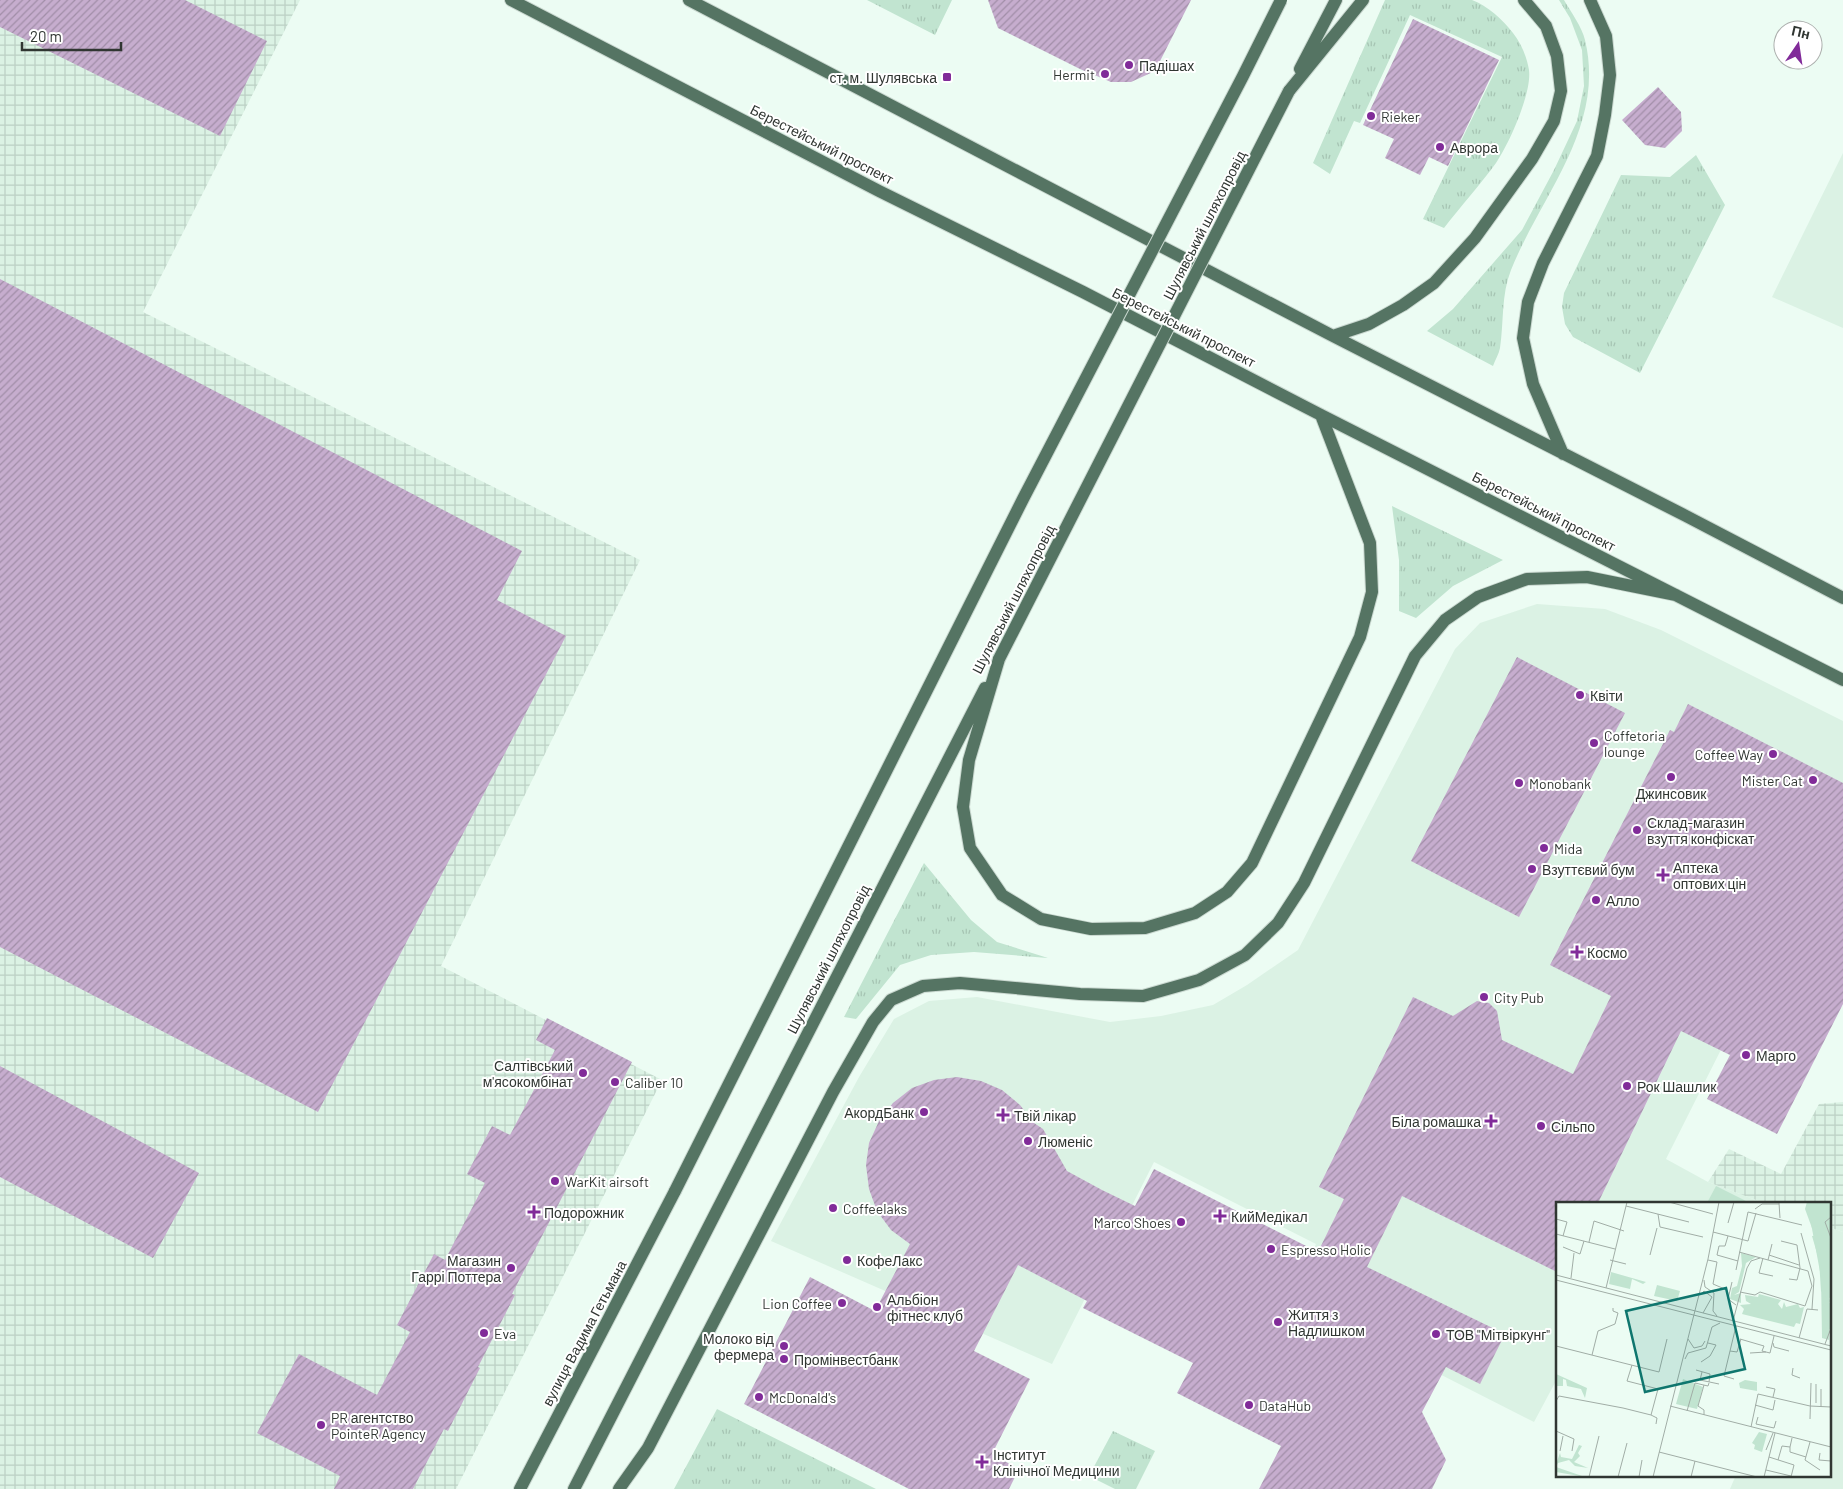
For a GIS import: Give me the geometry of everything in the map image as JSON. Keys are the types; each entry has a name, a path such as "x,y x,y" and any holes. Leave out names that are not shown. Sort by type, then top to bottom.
{"main road":[{"name":"Берестейський проспект","path":"511,0 879,191 1083,292 1843,680"},
{"path":"688,0 1333,336 1843,598"},
{"name":"вулиця Вадима Гетьмана","path":"520,1489 675,1191 1014,516 1281,0"},
{"name":"Шулявський шляхопровід","path":"574,1489 1336,0"},
{"path":"1289,91 1363,0"},
{"path":"1333,336 1369,324 1403,305 1434,283 1475,238 1532,159 1554,121 1561,91 1557,56 1546,26 1524,0"},
{"path":"1563,454 1532,384 1523,338 1528,302 1543,264 1597,156 1610,75 1606,36 1590,0"},
{"path":"999,659 969,760 963,807 970,848 1002,895 1041,919 1091,929 1145,928 1195,913 1227,892 1252,863 1360,637 1372,592 1370,544 1321,415"},
{"path":"619,1489 648,1448 833,1092 873,1022 891,1000 923,986 960,983 1080,994 1143,996 1199,980 1245,955 1278,923 1304,883 1415,656 1445,620 1478,597 1526,579 1587,577 1676,595"}],"shaded area":[{"path":"0,0 300,0 143,312 640,560 441,966 662,1080 456,1489 0,1489"},
{"path":"1843,153 1843,328 1772,297"},
{"path":"1537,604 1605,609 1661,630 1843,721 1843,807 1666,1159 1708,1182 1761,1202 1556,1202 1556,1381 1534,1422 1290,1298 1316,1244 1154,1162 1052,1364 771,1241 859,1077 894,1019 929,1001 977,997 1110,1022 1161,1016 1213,1005 1247,985 1298,950 1455,649 1480,623"},
{"path":"1843,1102 1843,1232 1830,1227 1830,1202 1761,1202 1708,1182 1729,1149 1781,1174 1819,1104"},
{"path":"1830,1227 1843,1232 1843,1489 1730,1489 1736,1476 1830,1476"}],"green space":[{"path":"867,0 952,0 935,35"},
{"path":"1385,0 1472,0 1494,13 1513,33 1521,46 1528,65 1529,80 1527,92 1507,144 1490,171 1444,228 1423,219 1502,57 1410,15 1360,123 1354,121 1330,174 1313,163"},
{"path":"1559,0 1564,0 1584,35 1589,72 1587,102 1579,131 1567,160 1511,270 1504,299 1500,348 1493,366 1427,331 1453,309 1522,230 1554,170 1577,121 1584,86 1582,50 1570,18"},
{"path":"1696,155 1725,205 1640,373 1573,337 1565,324 1562,307 1564,293 1621,175 1670,177"},
{"path":"1392,506 1503,560 1453,586 1416,618 1399,611 1399,560"},
{"path":"924,863 971,920 997,942 1048,958 974,952 931,955 900,965 856,1019 844,1017"},
{"path":"1716,1186 1748,1202 1708,1202"},
{"path":"717,1409 876,1489 674,1489"},
{"path":"1113,1431 1155,1451 1136,1489 1115,1489 1089,1476"}],"building":[{"path":"0,0 185,0 267,41 220,136 0,27"},
{"path":"988,0 1191,0 1155,71 1131,82 1111,82 1080,69 998,28"},
{"path":"1413,19 1499,60 1448,166 1429,157 1420,175 1385,158 1394,139 1363,125"},
{"path":"1658,87 1681,112 1682,131 1665,148 1645,145 1622,120"},
{"path":"0,279 522,551 497,600 566,636 318,1112 0,947"},
{"path":"1517,657 1625,713 1519,917 1411,861"},
{"path":"1688,704 1843,783 1843,1004 1777,1134 1707,1099 1730,1055 1681,1031 1598,1202 1556,1202 1556,1272 1402,1196 1367,1267 1505,1334 1480,1384 1446,1367 1422,1412 1446,1460 1432,1489 1259,1489 1281,1446 1177,1393 1193,1363 1083,1308 1087,1301 1018,1265 974,1351 1030,1379 992,1454 1019,1469 1009,1489 909,1489 744,1404 810,1277 875,1311 910,1244 891,1230 877,1211 869,1189 866,1165 869,1143 879,1121 893,1103 912,1088 934,1080 957,1077 981,1081 1002,1090 1020,1105 1034,1123 1043,1129 1067,1171 1102,1190 1135,1206 1154,1169 1318,1252 1344,1199 1319,1187 1413,997 1453,1016 1477,1001 1489,1003 1497,1011 1502,1040 1573,1074 1611,996 1550,965 1670,730 1674,732"},
{"path":"547,1018 632,1062 512,1294 515,1295 448,1431 444,1429 413,1489 334,1489 340,1476 257,1433 299,1354 377,1395 410,1332 397,1325 434,1254 445,1260 485,1183 467,1174 492,1126 510,1135 555,1050 536,1040"},
{"path":"0,1066 199,1173 153,1258 0,1177"}],"place":[{"name":"Падішах","path":"1129,65"},
{"name":"Hermit","path":"1105,74"},
{"name":"ст. м. Шулявська","path":"947,77"},
{"name":"Rieker","path":"1371,116"},
{"name":"Аврора","path":"1440,147"},
{"name":"Квіти","path":"1580,695"},
{"name":"Coffetoria lounge","path":"1594,743"},
{"name":"Coffee Way","path":"1773,754"},
{"name":"Джинсовик","path":"1671,777"},
{"name":"Mister Cat","path":"1813,780"},
{"name":"Monobank","path":"1519,783"},
{"name":"Склад-магазин взуття конфіскат","path":"1637,830"},
{"name":"Mida","path":"1544,848"},
{"name":"Взуттєвий бум","path":"1532,869"},
{"name":"Аптека оптових цін","path":"1663,875"},
{"name":"Алло","path":"1596,900"},
{"name":"Космо","path":"1577,952"},
{"name":"City Pub","path":"1484,997"},
{"name":"Марго","path":"1746,1055"},
{"name":"Салтівський м'ясокомбінат","path":"583,1073"},
{"name":"Caliber 10","path":"615,1082"},
{"name":"Рок Шашлик","path":"1627,1086"},
{"name":"АкордБанк","path":"924,1112"},
{"name":"Твій лікар","path":"1003,1115"},
{"name":"Біла ромашка","path":"1491,1121"},
{"name":"Сільпо","path":"1541,1126"},
{"name":"Люменіс","path":"1028,1141"},
{"name":"WarKit airsoft","path":"555,1181"},
{"name":"Coffeelaks","path":"833,1208"},
{"name":"Подорожник","path":"534,1212"},
{"name":"КийМедікал","path":"1220,1216"},
{"name":"Marco Shoes","path":"1181,1222"},
{"name":"Espresso Holic","path":"1271,1249"},
{"name":"КофеЛакс","path":"847,1260"},
{"name":"Магазин Гаррі Поттера","path":"511,1268"},
{"name":"Lion Coffee","path":"842,1303"},
{"name":"Альбіон фітнес клуб","path":"877,1307"},
{"name":"Життя з Надлишком","path":"1278,1322"},
{"name":"Eva","path":"484,1333"},
{"name":"ТОВ \"Мітвіркунг\"","path":"1436,1334"},
{"name":"Молоко від фермера","path":"784,1346"},
{"name":"Промінвестбанк","path":"784,1359"},
{"name":"McDonald's","path":"759,1397"},
{"name":"DataHub","path":"1249,1405"},
{"name":"PR агентство PointeR Agency","path":"321,1425"},
{"name":"Інститут Клінічної Медицини","path":"982,1462"}]}
